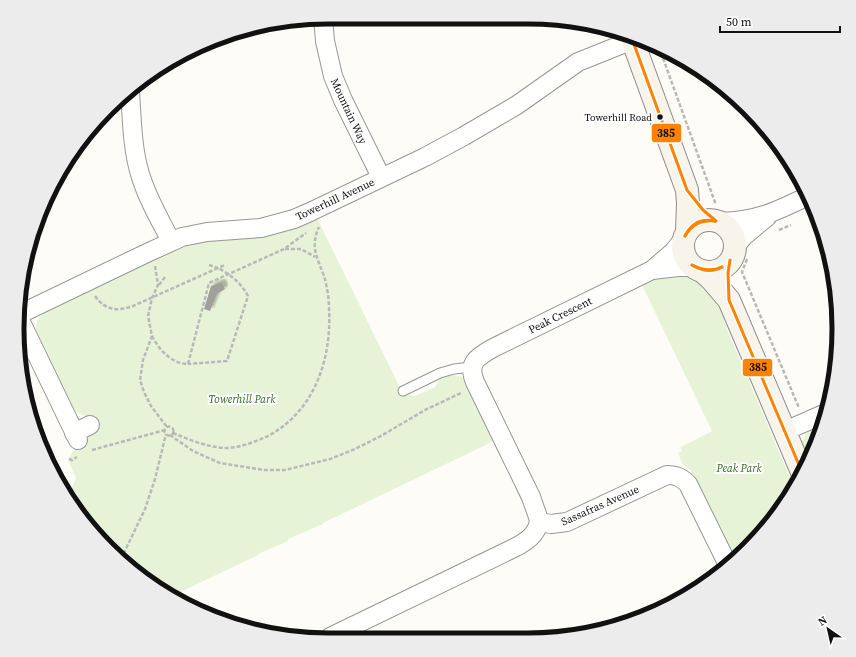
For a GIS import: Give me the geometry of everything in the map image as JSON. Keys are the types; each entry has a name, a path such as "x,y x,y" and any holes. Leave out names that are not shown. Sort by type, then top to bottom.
{"street":[{"name":"Mountain Way","path":"324,24 325,40 333,76 340,94 381,177"},
{"name":"Towerhill Avenue","path":"25,312 171,241 195,234 249,229 277,224 310,212 445,147 517,105 578,62 626,40"},
{"path":"634,43 687,190 688,203 686,235 683,247 684,255 688,262 711,279 729,300 799,466"},
{"path":"131,98 135,148 140,173 147,194 171,241"},
{"path":"687,190 703,210 726,227 731,233 737,255"},
{"path":"686,235 693,225 700,221 742,221 770,214 803,198"},
{"path":"729,300 728,273 744,236 770,214"},
{"name":"Peak Crescent","path":"472,367 480,355 652,270 674,251 686,235"},
{"path":"698,269 710,271 718,270 737,255"},
{"name":"Peak Crescent","path":"652,270 678,267 698,269"},
{"path":"24,328 80,445"},
{"path":"338,633 516,547 531,538 538,528 538,517 531,497 475,382 472,367"},
{"path":"785,431 819,416"},
{"path":"80,445 90,425"},
{"name":"Sassafras Avenue","path":"538,522 551,524 567,522 658,479 674,475 684,479 688,484 725,559"}],"lane":[{"path":"403,391 440,373 454,369 472,367"}],"path":[{"path":"662,55 716,205 738,212 742,221"},
{"path":"775,232 794,223"},
{"path":"166,434 172,434 195,442 221,448 235,447 258,441 270,435 288,422 300,410 315,386 322,371 328,345 329,318 326,282 316,257 314,241 319,226 284,249 209,283 188,364"},
{"path":"284,249 301,249 316,257"},
{"path":"737,255 742,272 812,437"},
{"path":"94,295 106,307 117,310 128,308 225,265"},
{"path":"155,266 158,285"},
{"path":"165,278 158,285 152,298 148,316 152,336 158,346 164,353 183,364 226,361 248,296 241,285 229,274 218,268 209,266"},
{"path":"124,553 145,509 155,479 166,434 166,429 151,406 140,380 143,360 152,336"},
{"path":"172,434 193,452 220,463 264,470 285,470 330,459 355,449 385,434 427,408 461,393"},
{"path":"69,459 72,460 80,445 170,427 173,429 172,434"}],"green space":[{"name":"Towerhill Park","path":"317,218 404,396 415,396 435,387 441,378 453,375 462,377 494,441 178,593 143,570 113,544 87,514 71,491 76,478 68,460 73,451 85,445 90,434 99,428 94,417 81,414 71,406 35,332 37,321 44,312 171,251 187,245 210,240 245,238"},
{"name":"Peak Park","path":"689,273 709,284 724,313 726,327 791,481 769,514 743,544 731,554 696,480 690,470 683,465 678,453 682,451 680,447 712,431 642,285 661,276"},
{"path":"816,427 806,453 801,443 808,431"}],"building":[{"path":"222,282 225,289 217,294 210,311 204,309 211,286"}],"transit line":[{"name":"385","path":"634,43 687,190 703,210 716,221"},
{"name":"385","path":"685,236 693,225 705,220 715,221"},
{"name":"385","path":"685,236 691,228 697,224 705,221 715,221"},
{"name":"385","path":"730,260 728,273 729,300 799,466"},
{"name":"385","path":"692,265 707,270 714,270 722,267"},
{"name":"385","path":"692,265 700,269 711,271 722,267"}],"place":[{"name":"Towerhill Road","path":"660,117"}]}
